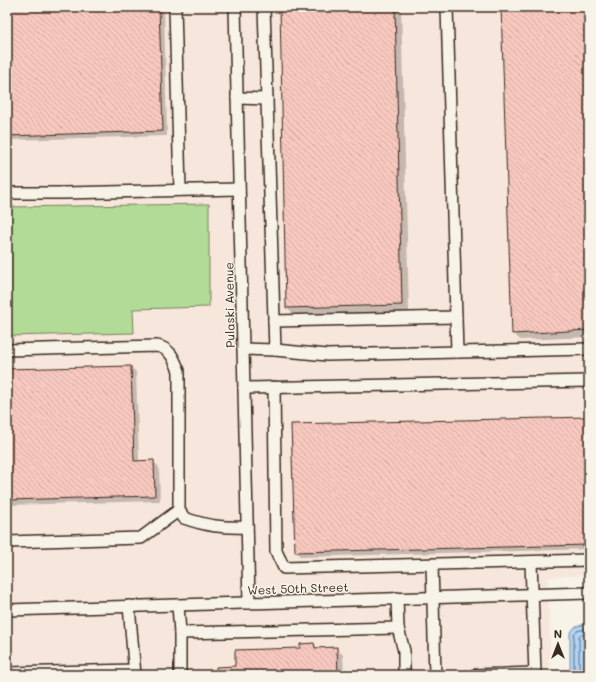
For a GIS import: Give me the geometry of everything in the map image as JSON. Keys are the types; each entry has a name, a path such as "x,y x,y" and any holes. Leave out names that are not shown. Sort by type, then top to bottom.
{"street":[{"path":"175,7 180,190"},
{"name":"Pulaski Avenue","path":"235,7 249,603"},
{"path":"264,7 275,350"},
{"path":"447,7 457,352"},
{"path":"237,98 267,98"},
{"path":"7,193 239,189"},
{"path":"274,321 456,317"},
{"path":"7,350 157,346 164,348 173,357 180,371 180,510 184,518 202,525 224,528 247,527"},
{"path":"243,349 275,350 327,355 589,349"},
{"path":"244,388 589,381"},
{"path":"274,387 276,551 284,568 589,560"},
{"path":"7,542 141,538 180,510"},
{"path":"475,675 536,673 532,562"},
{"path":"432,564 435,675"},
{"name":"West 50th Street","path":"7,610 589,592"},
{"path":"397,598 398,628 404,651 404,675"},
{"path":"178,605 180,675"},
{"path":"7,673 135,673 130,606"},
{"path":"180,633 398,628"}],"shaded area":[{"path":"7,7 589,7 589,575 548,577 551,675 7,675"}],"green space":[{"path":"209,204 209,307 133,309 134,333 7,336 7,207"}],"water":[{"path":"589,624 589,675 570,675 570,633 575,627"}],"building":[{"path":"7,7 159,7 163,131 7,136"},
{"path":"280,7 395,7 402,305 286,308"},
{"path":"501,7 589,7 589,330 512,334"},
{"path":"131,366 134,461 154,460 155,496 7,500 7,369"},
{"path":"589,417 589,545 295,552 291,424"},
{"path":"314,643 315,648 337,647 338,675 217,675 216,667 235,666 235,650 300,648 300,644"}]}
